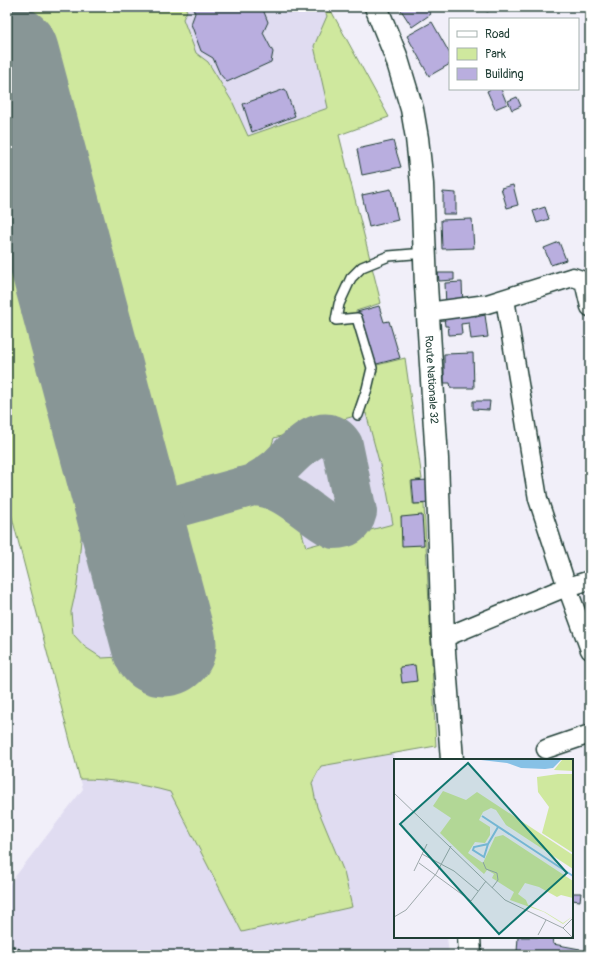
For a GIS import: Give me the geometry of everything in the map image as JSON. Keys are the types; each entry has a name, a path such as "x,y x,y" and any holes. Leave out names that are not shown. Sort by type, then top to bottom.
{"street":[{"name":"Route Nationale 32","path":"376,7 396,56 412,109 422,184 437,459 442,638 452,759"},
{"path":"428,312 487,304 573,277 584,281 590,307"},
{"path":"504,299 538,499 567,587 590,650"},
{"path":"442,638 567,587 590,580"},
{"path":"546,749 590,734"},
{"path":"469,938 470,955"}],"lane":[{"path":"358,415 368,389 372,368 357,318 336,320 339,304 351,278 362,267 390,256 425,253"}],"path":[{"path":"7,944 30,955"}],"shaded area":[{"path":"7,7 329,7 389,117 339,135 381,303 356,311 373,366 405,358 422,479 411,481 413,504 424,504 436,746 393,754 394,938 447,938 449,955 7,955 7,887 83,789 7,498"}],"green space":[{"path":"26,7 185,7 187,11 183,19 196,53 208,62 233,103 248,136 328,108 314,46 327,16 323,7 329,7 389,117 339,135 381,303 356,311 373,366 405,358 422,479 411,481 413,504 424,504 436,746 321,766 312,783 317,807 344,872 352,907 242,932 170,792 126,782 80,779 7,498 7,196 85,493 77,585 71,612 73,634 85,647 102,658 139,656 194,637 172,557 174,541 183,526 204,516 269,500 298,519 306,547 393,524 387,491 366,413 274,438 269,454 263,463 247,472 192,486 178,487 165,484 153,473 147,461"}],"building":[{"path":"192,7 262,7 268,22 263,33 273,52 271,62 227,82 220,74 213,58 201,51 191,24 195,13"},
{"path":"399,7 426,7 431,14 412,27"},
{"path":"484,7 494,7 487,12"},
{"path":"432,22 449,52 449,65 429,76 407,36"},
{"path":"285,89 295,116 252,132 243,104"},
{"path":"501,90 507,104 495,109 487,91"},
{"path":"517,97 521,106 512,110 508,101"},
{"path":"393,141 401,167 362,175 357,149"},
{"path":"513,185 518,205 507,208 501,188"},
{"path":"391,189 398,220 369,227 362,195"},
{"path":"443,192 456,193 456,214 443,214"},
{"path":"545,207 549,219 537,223 533,211"},
{"path":"472,219 474,248 442,249 441,220"},
{"path":"559,242 566,260 551,265 544,248"},
{"path":"438,273 454,273 454,280 439,281"},
{"path":"462,282 463,306 446,307 445,283"},
{"path":"379,306 384,322 389,321 400,358 373,365 357,312"},
{"path":"476,314 476,317 485,315 488,337 471,339 469,323 461,324 462,334 449,335 448,326 445,326 444,318"},
{"path":"473,353 474,388 451,388 450,383 444,383 444,354"},
{"path":"473,401 490,401 489,410 473,409"},
{"path":"428,480 430,503 414,504 412,481"},
{"path":"422,515 424,545 402,546 401,517"},
{"path":"415,665 417,681 402,683 400,667"},
{"path":"573,893 581,893 580,901 573,900"},
{"path":"518,938 552,938 553,944 580,949 578,955 495,955 517,952"}],"taxiway":[{"path":"131,519 253,485 276,490 286,495 334,528 345,526 351,522 355,516 356,512 342,445 334,437 326,435 317,436 308,441 274,471 253,485"}],"runway":[{"path":"7,56 164,644"}]}
